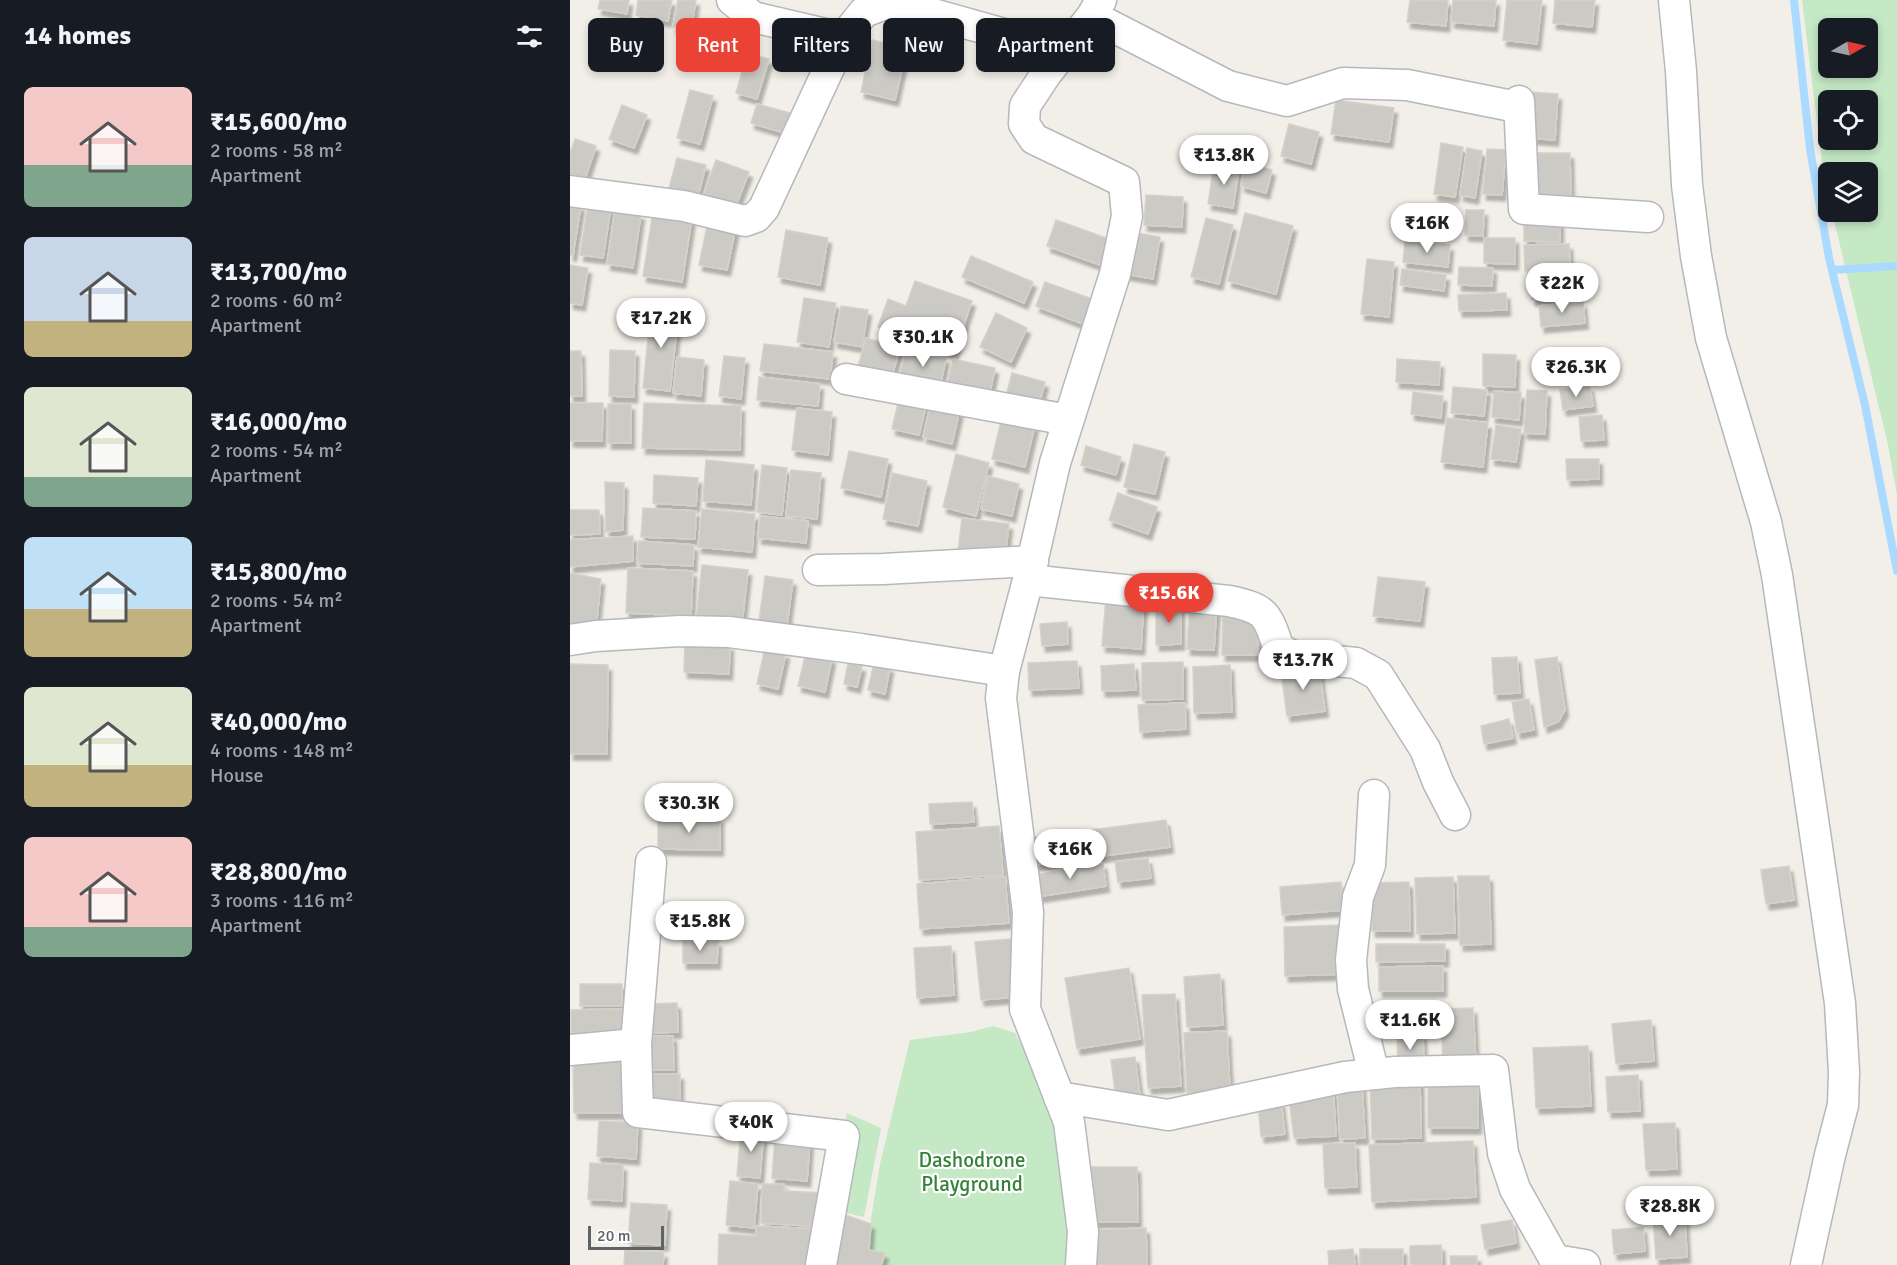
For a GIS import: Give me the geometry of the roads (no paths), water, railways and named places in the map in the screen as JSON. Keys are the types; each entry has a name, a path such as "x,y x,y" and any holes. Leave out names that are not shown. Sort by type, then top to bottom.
{"street":[{"path":"732,0 753,17 772,21"},
{"path":"1674,0 1681,71 1687,185 1696,256 1712,338 1766,522 1777,575 1840,1003 1844,1072 1843,1105 1806,1265"},
{"path":"859,18 864,12 890,2 929,6 976,22"},
{"path":"1097,8 1228,86 1287,101 1343,83 1407,85 1512,106 1519,102 1524,209 1648,217"},
{"path":"570,191 684,206 745,221 756,217 764,208 827,72"},
{"path":"1048,72 1025,106 1024,124 1034,139 1124,182 1127,216 1115,274 1054,463 1004,671 1001,698 1028,912 1025,1008 1069,1122 1086,1265"},
{"path":"846,379 1068,420"},
{"path":"818,570 1030,570 1253,606 1270,622 1279,649 1295,657 1356,663 1378,675 1425,749 1438,782 1455,815"},
{"path":"570,640 596,636 680,631 729,632 1004,671"},
{"path":"1374,795 1371,865 1358,897 1351,960 1353,989 1374,1074"},
{"path":"651,862 636,1044 638,1112 844,1136 821,1265"},
{"path":"570,1050 636,1044"},
{"path":"1059,1097 1168,1115 1345,1077 1493,1070 1503,1153 1515,1189 1555,1260 1585,1265"},
{"path":"1081,1265 1083,1232"}],"waterway":[{"path":"1794,0 1810,149 1829,258 1865,405 1897,571"},
{"path":"1832,270 1897,266"}],"park label":[{"name":"Dashodrone Playground","path":"972,1172"}]}
